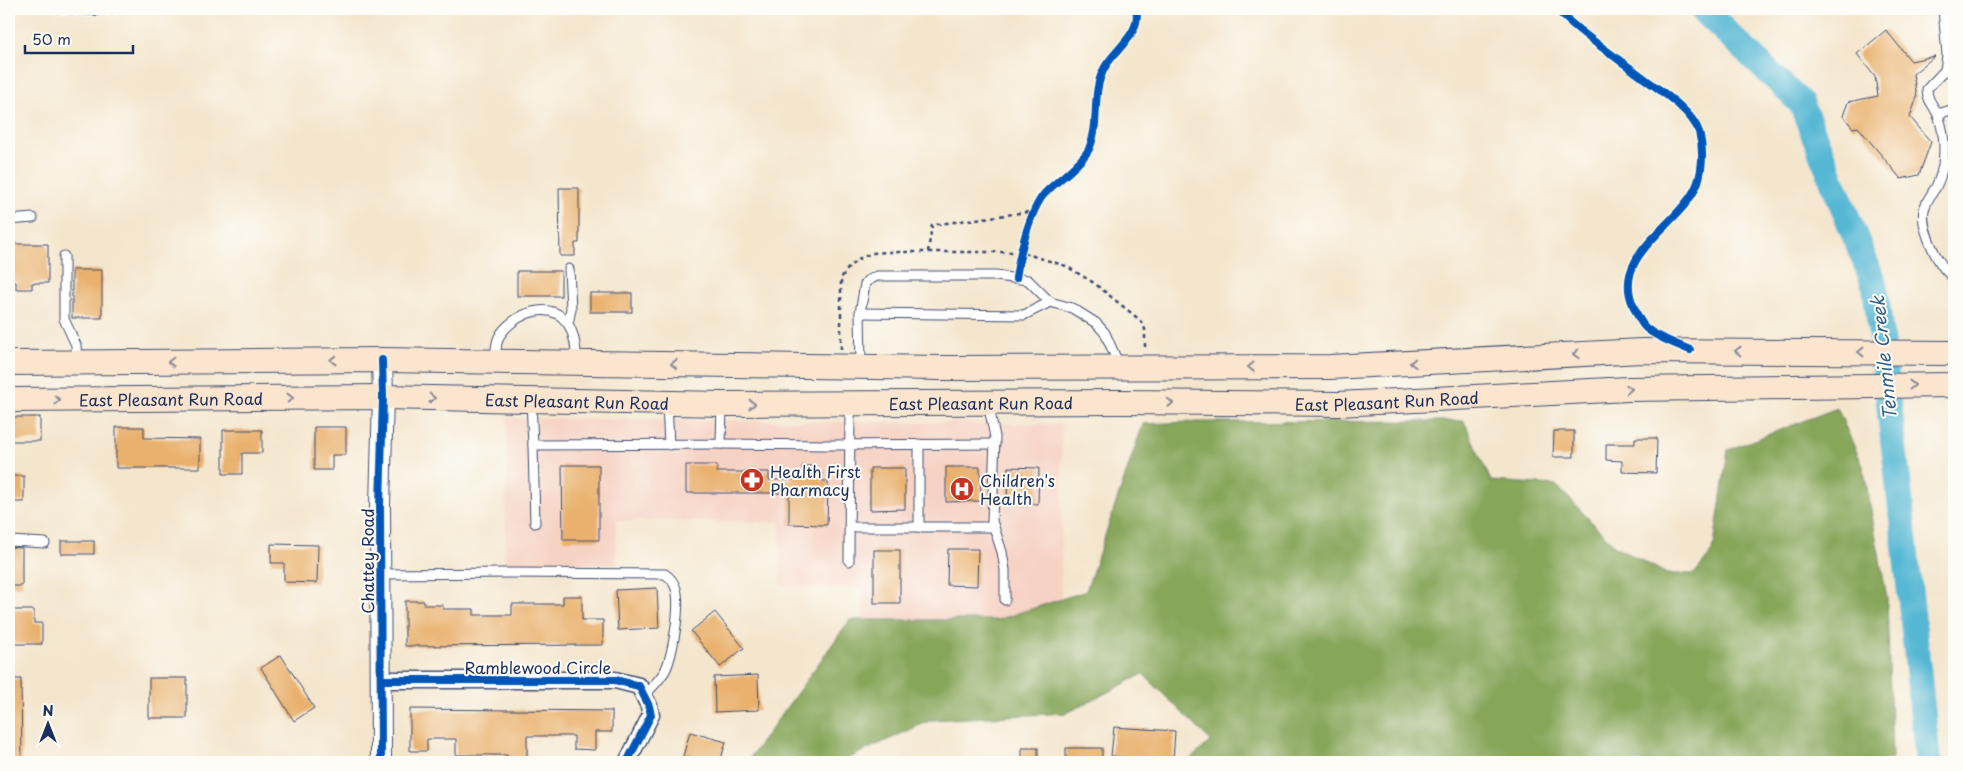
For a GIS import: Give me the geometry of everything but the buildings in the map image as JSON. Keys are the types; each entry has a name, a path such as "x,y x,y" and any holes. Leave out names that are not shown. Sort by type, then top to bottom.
{"main road":[{"path":"9,363 382,360 861,367 1330,367 1642,351 1950,353"},
{"path":"1518,357 1521,394"},
{"path":"722,404 723,365"},
{"path":"1120,368 1121,402"},
{"name":"East Pleasant Run Road","path":"9,400 384,397 722,404 1121,402 1338,404 1628,389 1950,384"}],"street":[{"name":"Chattey Road","path":"381,762 380,505 384,397 382,360"},
{"name":"Ramblewood Circle","path":"382,680 615,680 639,686 644,696"},
{"path":"627,762 651,715 644,696"}],"lane":[{"path":"1943,9 1950,44 1944,70 1927,89 1927,99 1938,114 1944,144 1943,170 1926,201 1923,213 1928,235 1939,263 1954,277"},
{"path":"1938,114 1954,109"},
{"path":"9,220 32,218"},
{"path":"64,256 64,319 76,345 77,362"},
{"path":"568,324 571,309 570,269"},
{"path":"861,367 860,314 867,281 877,276 1016,278 1028,280 1050,302 1072,308 1096,322 1105,333 1120,368"},
{"path":"860,314 1024,315 1050,302"},
{"path":"496,362 497,344 500,335 524,315 544,310 559,315 568,324 575,347 577,363"},
{"path":"531,400 535,523"},
{"path":"667,403 669,445"},
{"path":"849,561 850,403"},
{"path":"988,403 995,444 992,521 1005,570 1005,600"},
{"path":"721,444 722,404"},
{"path":"918,444 919,527"},
{"path":"533,445 995,444"},
{"path":"850,527 994,527"},
{"path":"9,542 45,543"},
{"path":"381,574 665,574 672,580 677,590 677,611 672,651 665,671 644,696"}],"path":[{"path":"1031,220 1036,208"},
{"path":"928,252 932,225 1036,208"},
{"path":"1016,278 1022,247"}],"shaded area":[{"path":"507,418 1062,424 1061,599 997,620 863,620 862,588 780,586 780,522 616,521 616,564 505,564"}],"green space":[{"path":"1837,408 1863,466 1887,598 1892,758 1878,762 1187,762 1211,741 1143,674 1067,713 931,720 840,762 747,762 850,620 997,620 1086,591 1143,424 1190,422 1464,421 1491,481 1556,485 1615,546 1667,574 1694,574 1713,551 1728,450"}],"waterway":[{"name":"Tenmile Creek","path":"1702,9 1801,103 1875,286 1928,762"}],"cycle path":[{"path":"54,9 95,12 120,9"},
{"path":"1016,278 1026,233 1040,199 1081,160 1089,149 1093,139 1100,77 1109,60 1135,26 1137,18 1136,9"},
{"path":"1556,9 1593,41 1680,106 1695,123 1699,132 1702,162 1697,185 1685,205 1638,257 1631,272 1629,288 1633,305 1644,326 1661,338 1690,350"},
{"path":"381,762 380,505 383,397 382,360"},
{"path":"382,680 615,680 639,686 649,706 651,715 627,762"}],"place":[{"name":"Health First Pharmacy","path":"752,480"},
{"name":"Children's Health","path":"962,489"}]}
